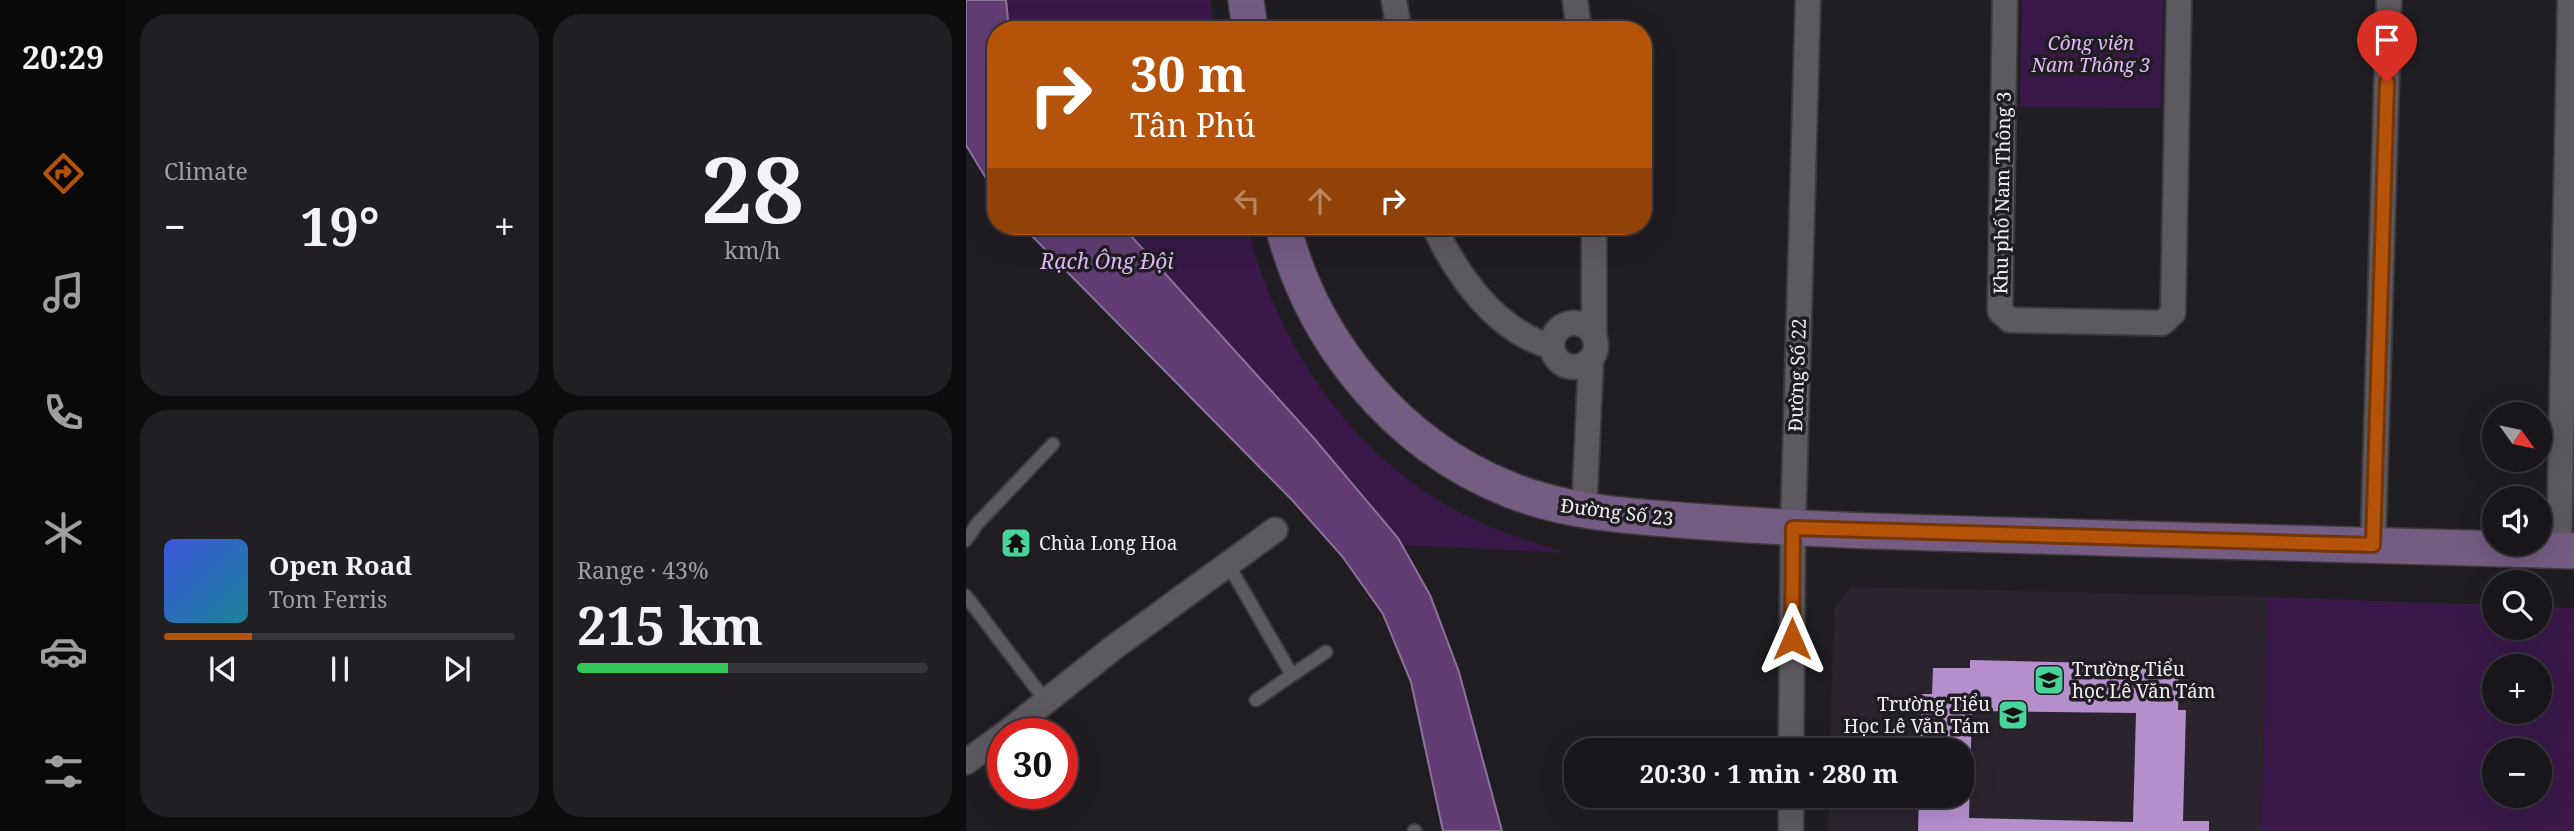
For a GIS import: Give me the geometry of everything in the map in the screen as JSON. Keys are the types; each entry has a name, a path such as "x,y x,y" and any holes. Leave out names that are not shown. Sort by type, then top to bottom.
{"street":[{"path":"1246,0 1249,21"},
{"path":"1394,0 1398,21"},
{"path":"1575,0 1578,21"},
{"name":"Đường Số 22","path":"1791,738 1793,528 1808,0"},
{"name":"Khu phố Nam Thông 3","path":"2005,0 2000,311 2003,317 2010,320 2162,323 2173,313 2179,0"},
{"path":"2373,545 2389,0"},
{"path":"2567,551 2570,0"},
{"name":"Đường Số 23","path":"1286,235 1303,290 1327,334 1358,375 1409,428 1448,457 1490,481 1550,504 1584,512 1793,528 2567,551"},
{"path":"1439,235 1458,271 1483,301 1526,336 1552,347"},
{"path":"1584,512 1593,346 1594,235"},
{"path":"1569,323 1584,324 1593,346 1577,367 1567,366 1556,358 1552,347 1557,330 1569,323"},
{"path":"1027,718 1045,700 1275,530"},
{"path":"966,762 987,747"},
{"path":"1791,808 1791,831"}],"lane":[{"path":"966,540 977,524 1053,444"},
{"path":"1228,564 1292,675"},
{"path":"966,596 1045,700"},
{"path":"1256,699 1326,652"}],"shaded area":[{"name":"Trường Tiểu học Lê Văn Tám","path":"1851,587 2268,597 2261,831 1828,831 1829,808 1974,808 1974,738 1830,738 1834,609"}],"green space":[{"path":"1006,0 1210,0 1214,21 1008,21"},
{"name":"Công viên Nam Thông 3","path":"2022,0 2163,0 2161,108 2020,107"},
{"path":"1130,235 1250,235 1279,315 1301,357 1327,397 1357,433 1391,466 1429,494 1471,518 1567,553 1402,545 1359,489"},
{"path":"2268,597 2482,605 2482,640 2552,640 2552,607 2574,608 2574,831 2261,831"}],"water":[{"path":"966,0 1006,0 1008,21 987,21 987,180 966,145"},
{"name":"Rạch Ông Đội","path":"1031,235 1130,235 1312,436 1398,538 1430,595 1459,672 1502,831 1443,831 1411,682 1383,614 1342,556 1292,500"}],"building":[{"path":"1970,660 2146,664 2146,673 2179,673 2178,710 2186,710 2183,821 2209,821 2209,831 1918,831 1919,808 1969,808 1969,818 2133,822 2136,713 1972,711 1971,738 1920,738 1922,694 1932,694 1933,668 1970,668"}],"place":[{"name":"Chùa Long Hoa","path":"1016,543"},
{"name":"Trường Tiểu học Lê Văn Tám","path":"2049,680"},
{"name":"Trường Tiểu Học Lê Văn Tám","path":"2013,715"}],"route":[{"path":"1792,639 1793,528 2373,545 2387,82"}]}
